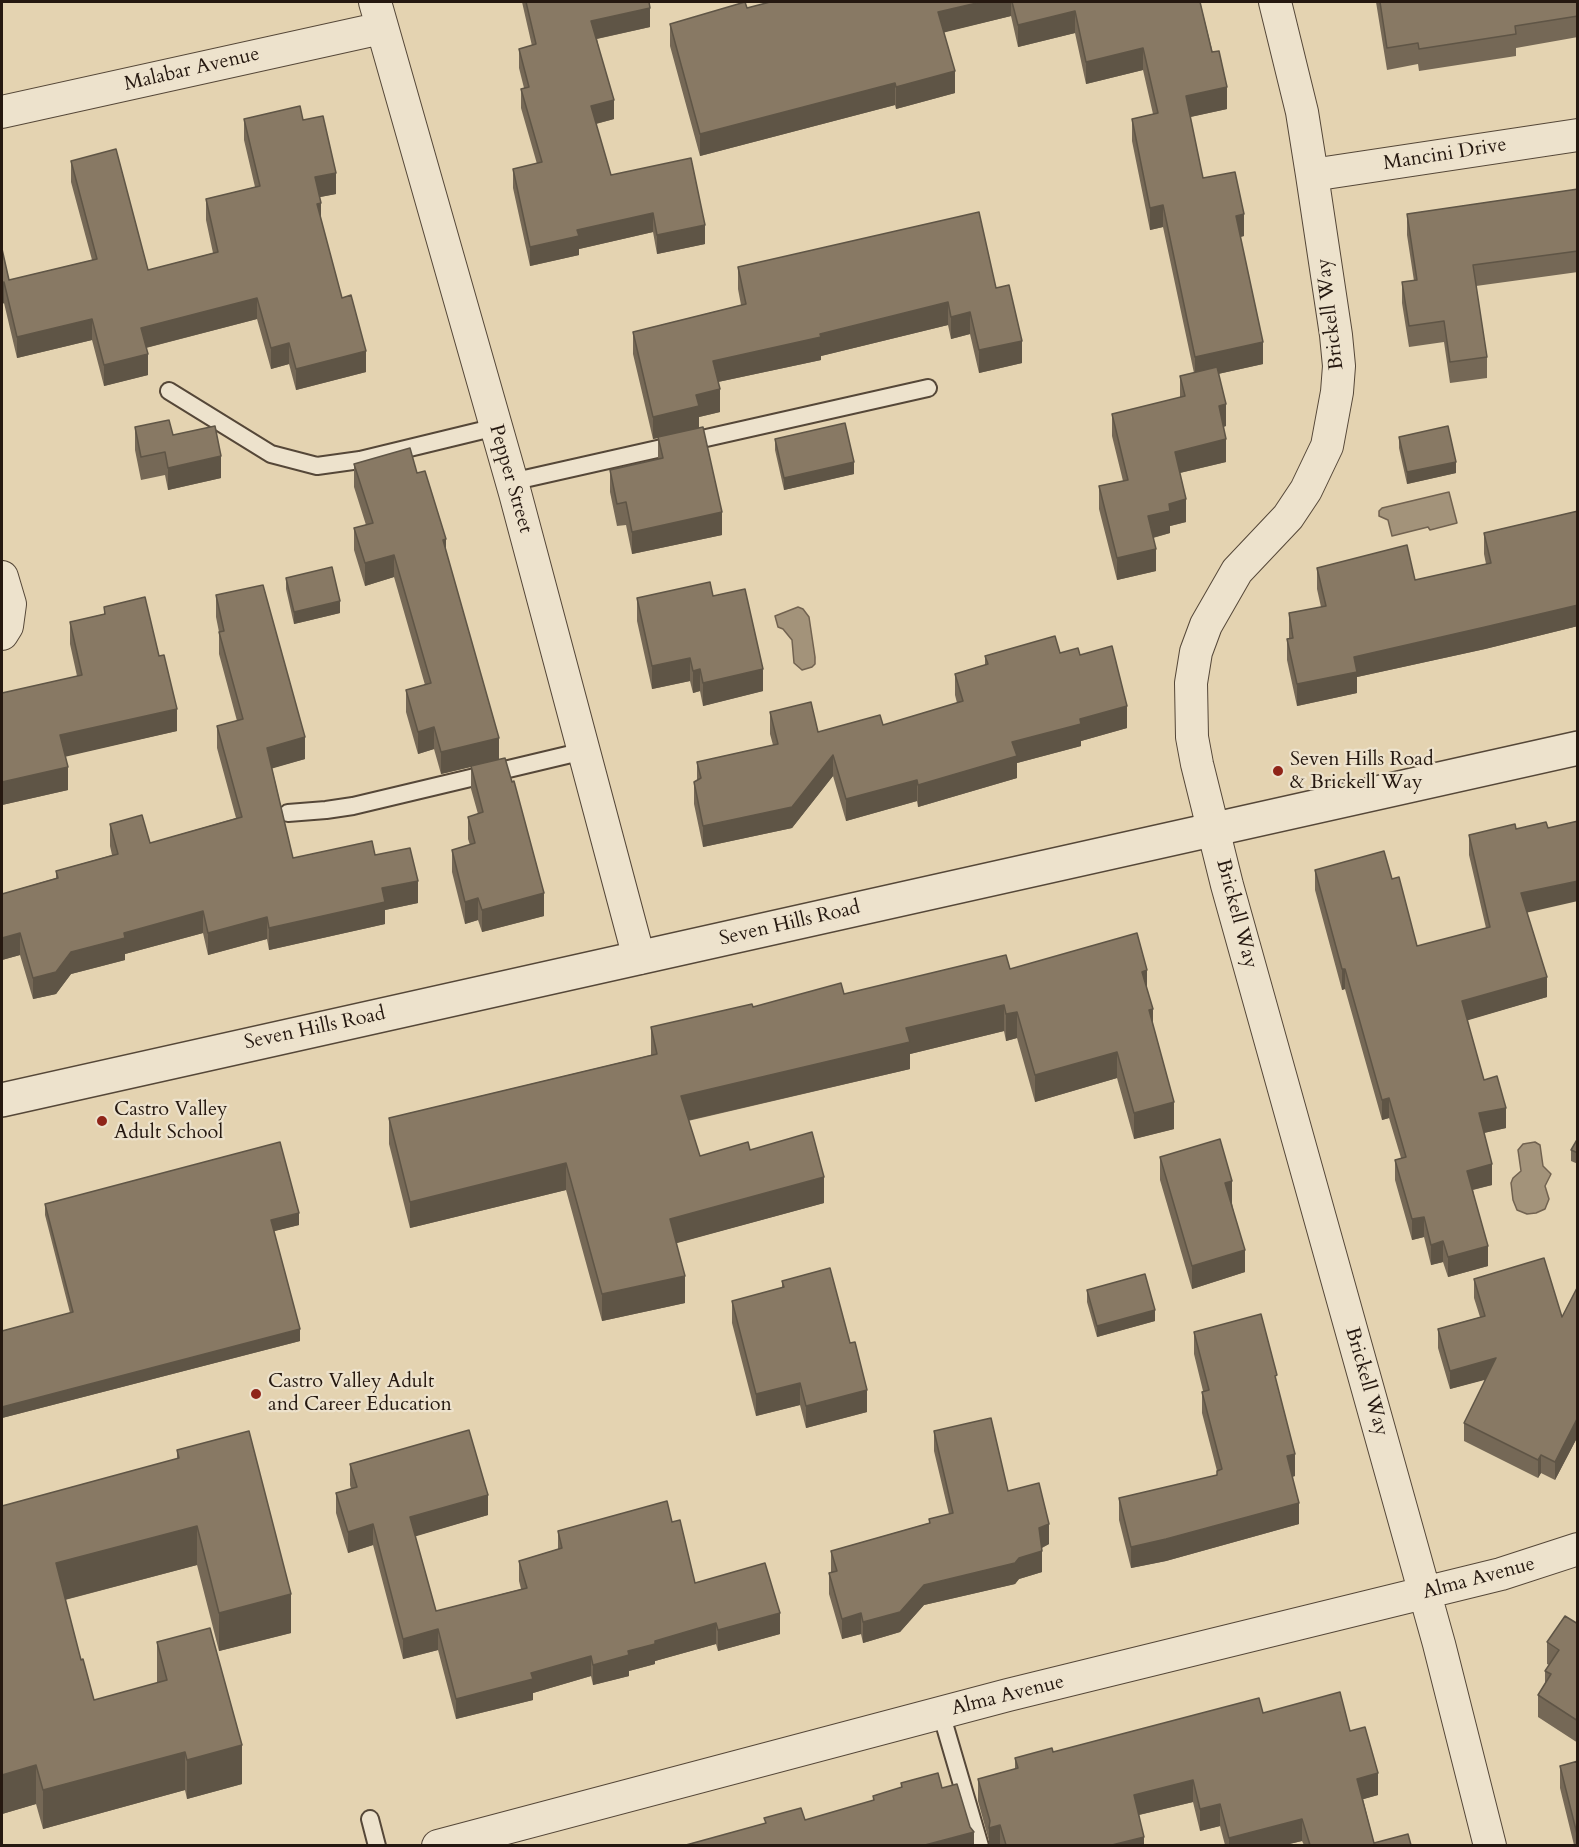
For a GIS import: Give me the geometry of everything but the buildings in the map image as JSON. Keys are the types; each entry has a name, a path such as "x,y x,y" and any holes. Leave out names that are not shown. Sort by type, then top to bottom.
{"street":[{"name":"Brickell Way","path":"1275,2 1302,112 1336,336 1339,366 1337,392 1327,446 1306,490 1288,517 1237,571 1206,625 1196,652 1191,683 1192,737 1213,830 1425,1593 1490,1845"},
{"name":"Malabar Avenue","path":"2,112 378,15"},
{"name":"Pepper Street","path":"378,15 496,427 639,958"},
{"name":"Mancini Drive","path":"1312,175 1578,135"},
{"path":"2,577 10,604 7,626 2,634"},
{"name":"Seven Hills Road","path":"2,1100 1578,748"},
{"name":"Alma Avenue","path":"438,1845 941,1713 1502,1574 1578,1549"}],"lane":[{"path":"511,482 928,388"},
{"path":"169,391 271,454 317,466 360,460 496,427"},
{"path":"288,813 353,806 584,751"},
{"path":"941,1713 980,1845"},
{"path":"370,1819 377,1845"}],"shaded area":[{"path":"1449,492 1457,523 1392,536 1388,520 1379,516 1382,508"},
{"path":"798,607 803,609 809,617 815,657 815,664 812,667 802,670 794,663 792,640 783,629 778,627 775,616"},
{"path":"1535,1142 1540,1145 1543,1166 1551,1174 1545,1186 1549,1199 1545,1209 1527,1214 1517,1210 1511,1183 1521,1171 1518,1150 1523,1144"}],"place":[{"name":"Seven Hills Road & Brickell Way","path":"1278,771"},
{"name":"Castro Valley Adult School","path":"102,1121"},
{"name":"Castro Valley Adult and Career Education","path":"256,1394"}]}
